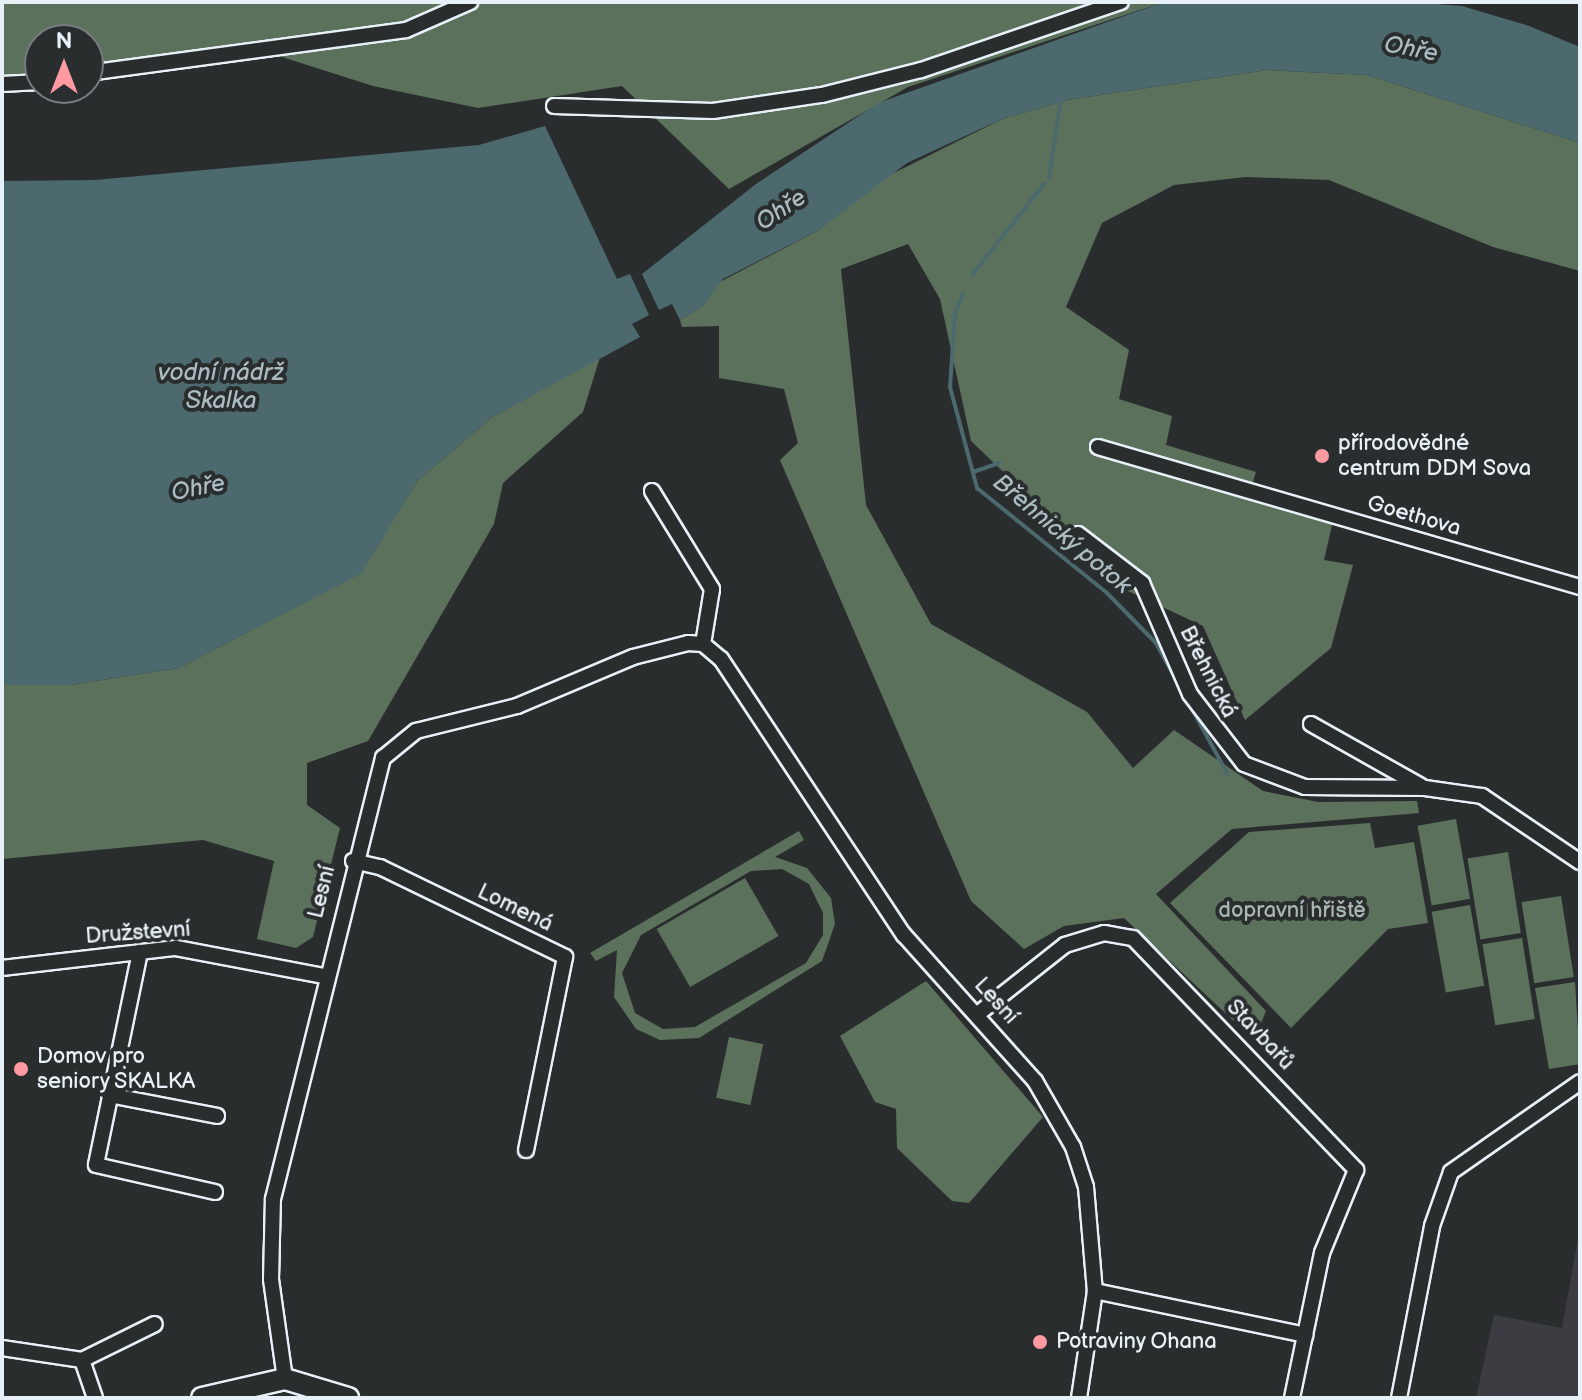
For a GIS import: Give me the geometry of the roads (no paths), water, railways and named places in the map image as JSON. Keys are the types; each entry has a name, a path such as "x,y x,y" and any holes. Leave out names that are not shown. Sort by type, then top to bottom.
{"street":[{"path":"104,71 406,30 470,2"},
{"path":"554,106 713,111 822,95 921,70 1121,2"},
{"path":"2,84 24,83"},
{"name":"Goethova","path":"1098,447 1580,587"},
{"path":"652,491 712,589 703,644"},
{"name":"Břehnická","path":"1078,534 1142,583 1190,694 1244,764 1305,787 1425,788 1482,796 1580,862"},
{"name":"Lesní","path":"285,1379 270,1217 324,976 375,772 394,745 416,731 517,706 665,645 703,644 721,659 904,935 979,1013 1035,1081 1073,1147 1086,1187 1095,1291 1079,1398"},
{"name":"Břehnická","path":"1311,724 1425,788"},
{"name":"Lomená","path":"353,861 380,867 565,957 526,1150"},
{"name":"Stavbařů","path":"979,1013 1077,940 1104,933 1146,945 1356,1170 1322,1253 1292,1398"},
{"name":"Družstevní","path":"2,968 140,952 198,950 324,976"},
{"path":"140,952 96,1165 215,1192"},
{"path":"1399,1398 1434,1215 1451,1172 1580,1082"},
{"path":"109,1095 217,1116"},
{"path":"1095,1291 1305,1335"},
{"path":"2,1348 82,1360 155,1324"},
{"path":"82,1360 95,1398"},
{"path":"202,1398 285,1379 316,1393 348,1398"}],"water":[{"name":"Ohře","path":"1164,2 1409,2 1462,6 1529,26 1580,47 1580,143 1367,75 1267,70 1067,100 1002,119 907,163 819,230 723,279 704,305 680,320 672,304 659,310 642,274 756,184 878,103"},
{"name":"vodní nádrž Skalka","path":"545,126 617,279 630,274 649,315 632,324 640,337 491,418 417,481 362,573 179,668 70,685 2,685 2,181 95,180 479,145"}],"waterway":[{"name":"Břehnický potok","path":"1049,178 1061,98"},
{"name":"Břehnický potok","path":"972,275 1045,183"},
{"name":"Břehnický potok","path":"963,294 955,314 950,387 977,488 1106,592 1156,643 1228,775"},
{"path":"973,472 999,463"}],"place":[{"name":"přírodovědné centrum DDM Sova","path":"1322,456"},
{"name":"Domov pro seniory SKALKA","path":"21,1069"},
{"name":"Potraviny Ohana","path":"1040,1342"}],"park label":[{"name":"dopravní hřiště","path":"1292,911"}]}
